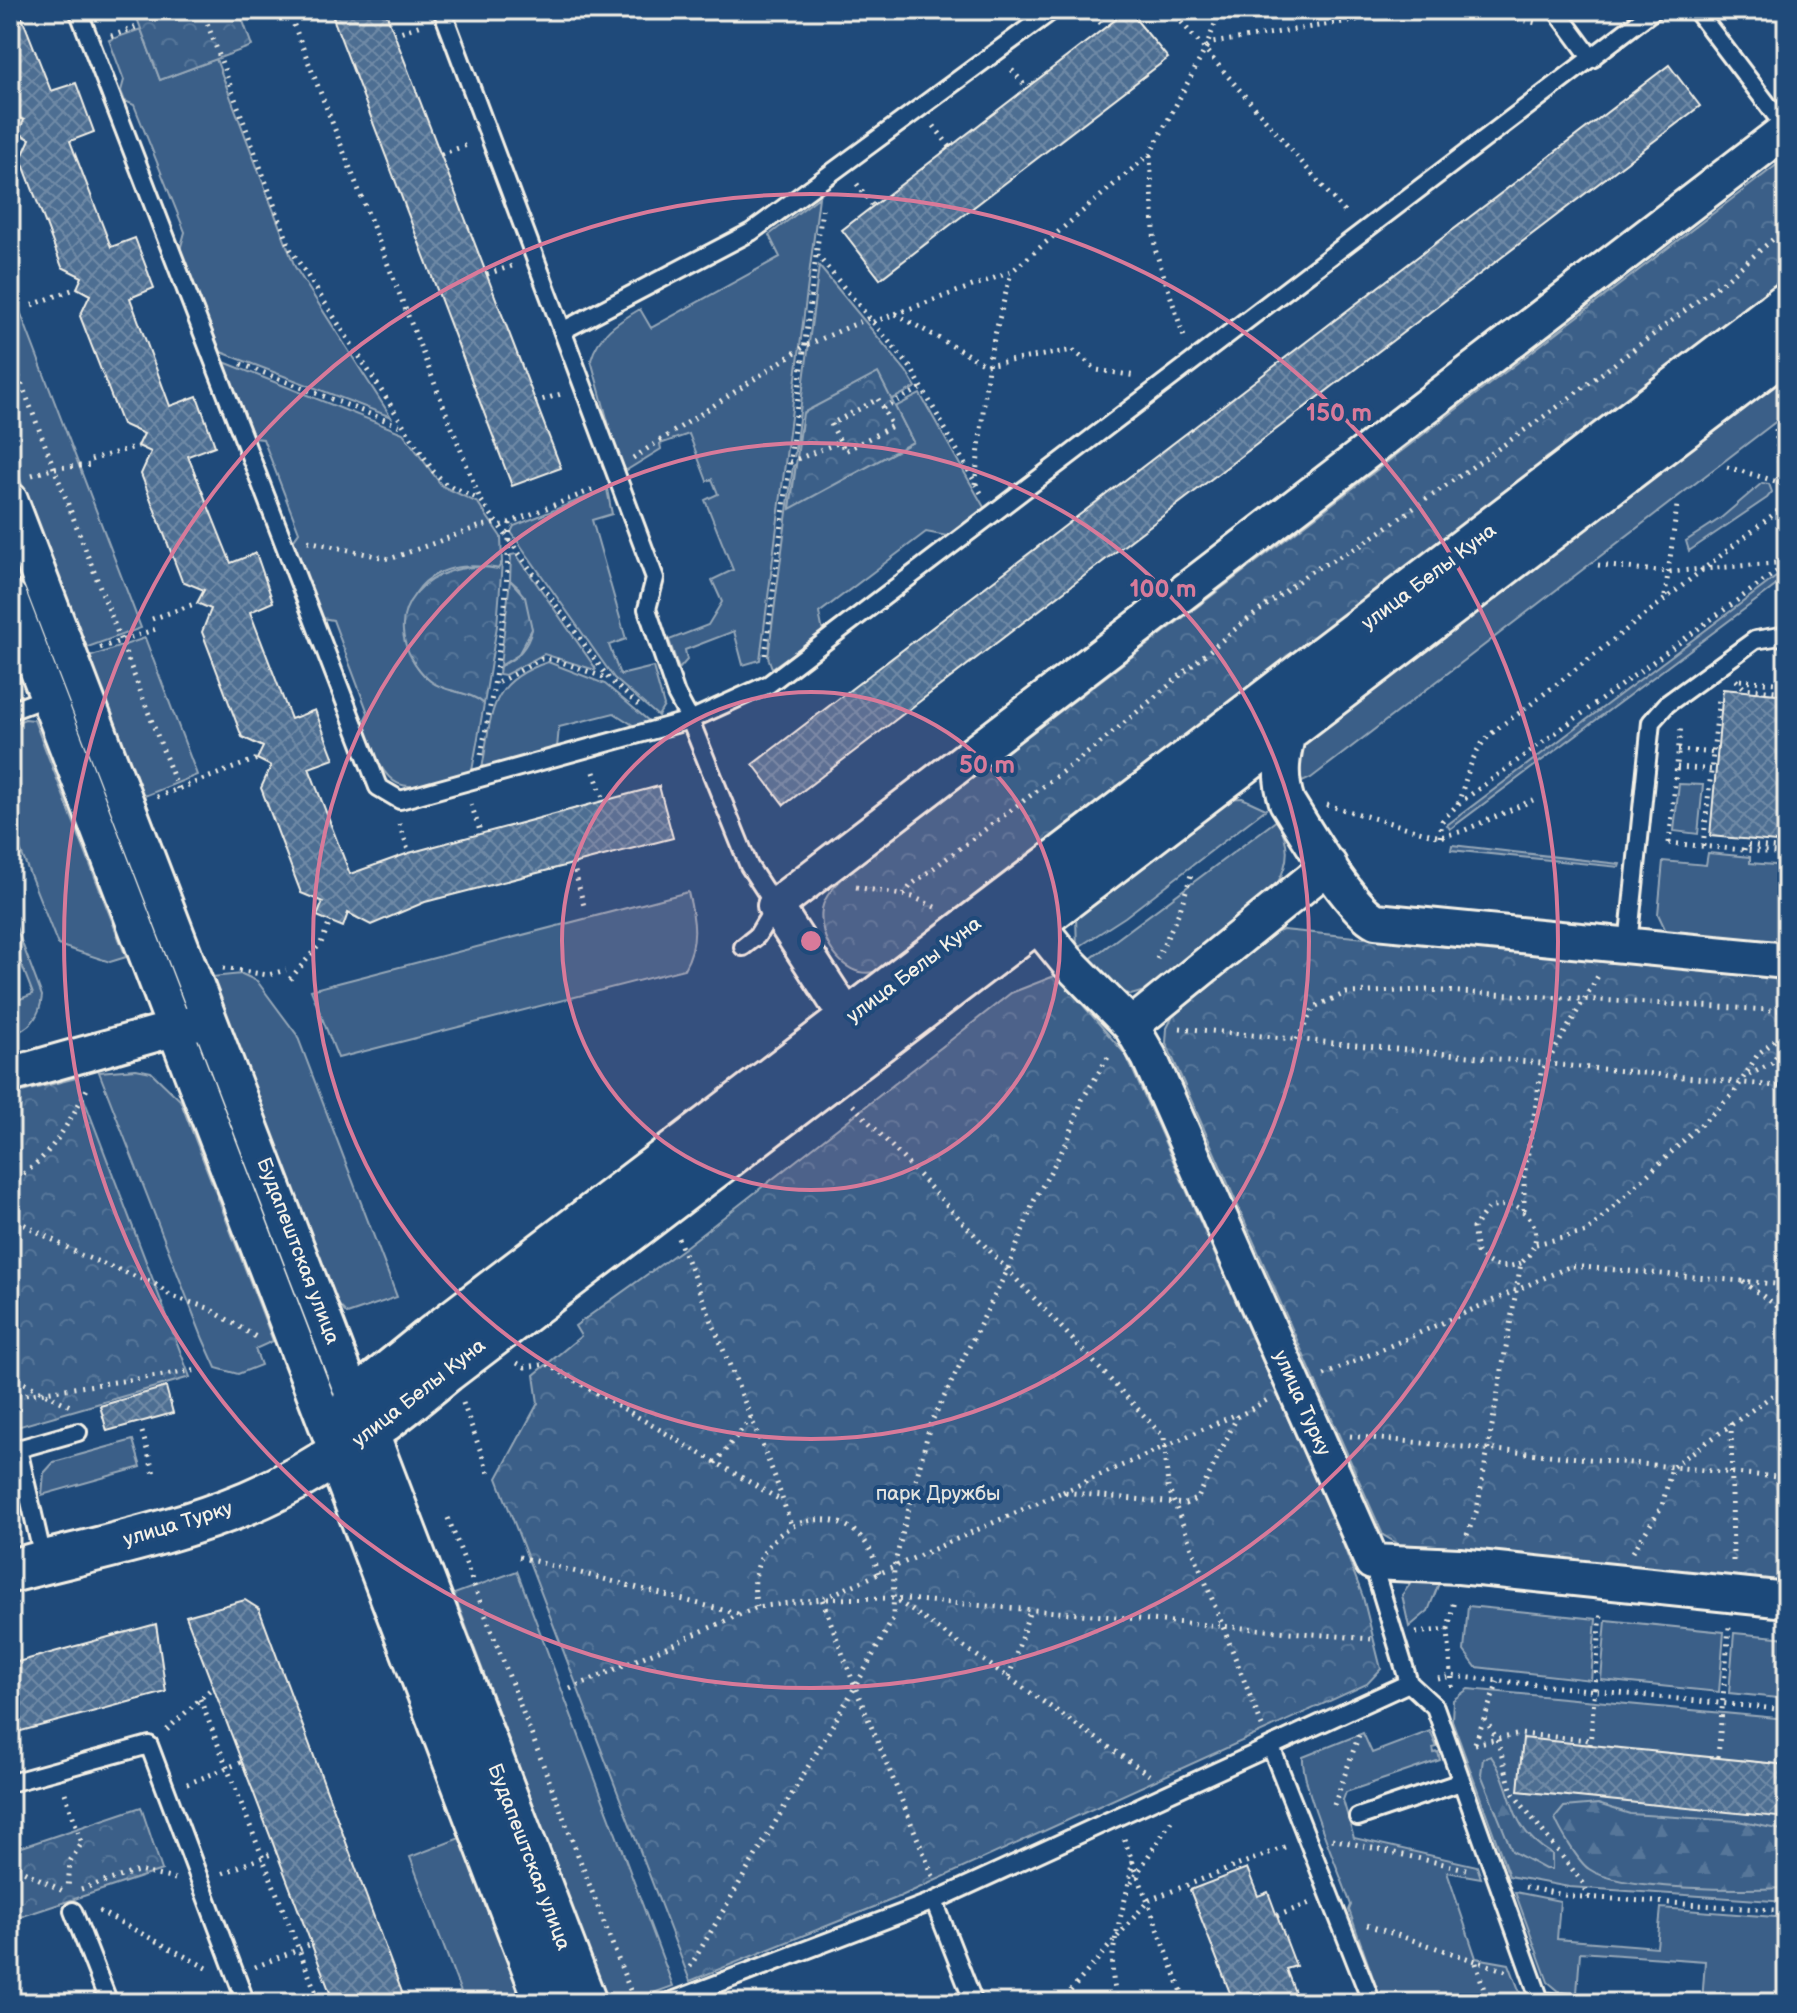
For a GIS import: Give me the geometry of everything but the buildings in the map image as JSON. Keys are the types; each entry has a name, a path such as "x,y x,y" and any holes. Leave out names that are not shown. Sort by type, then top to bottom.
{"street":[{"path":"858,1035 775,906 1787,130"},
{"name":"улица Белы Куна","path":"1279,714 1787,304"},
{"name":"улица Белы Куна","path":"354,1431 446,1371 858,1035 1279,714 1787,348"},
{"name":"Будапештская улица","path":"18,489 75,671 209,1018 354,1431 547,2003"},
{"name":"Будапештская улица","path":"10,598 176,1031 354,1431 585,2003"},
{"path":"1279,714 1281,784 1287,802 1366,916 1376,921 1787,961"},
{"path":"1125,1035 1329,865"},
{"name":"улица Турку","path":"1024,908 1125,1035 1149,1057 1372,1562"},
{"path":"10,1075 176,1031 209,1018"},
{"name":"улица Турку","path":"27,1566 217,1514 252,1501 354,1431"},
{"path":"1372,1562 1459,1566 1787,1600"}],"lane":[{"path":"78,10 378,787 400,800 690,720 769,684 1654,10"},
{"path":"442,10 655,578 647,609 676,694 690,720 749,866 775,906 757,936 743,947"},
{"path":"1556,10 1592,59"},
{"path":"1696,10 1787,130"},
{"path":"564,330 751,232 1046,12"},
{"path":"1628,945 1651,722 1667,704 1755,640 1787,635"},
{"path":"10,711 48,697 75,671"},
{"path":"27,1566 18,1449 78,1432"},
{"path":"1372,1562 1409,1683 1435,1707 1540,2002 1565,2003"},
{"path":"667,2003 934,1901 1409,1683"},
{"path":"10,1783 150,1747 246,2003"},
{"path":"1271,1747 1372,2003"},
{"path":"1358,1817 1461,1782"},
{"path":"934,1901 974,2003"},
{"path":"74,1905 109,2003"}],"path":[{"path":"199,10 206,20 291,250 404,427 446,484 480,499"},
{"path":"206,10 206,20"},
{"path":"288,10 480,499 609,679 665,726"},
{"path":"1089,10 1105,28"},
{"path":"1171,10 1363,234"},
{"path":"279,533 390,559 481,526 510,523 616,475 805,346 1011,272 1150,154 1206,48 1220,10"},
{"path":"1206,48 1212,43 1418,10"},
{"path":"1478,10 1550,26 1567,25"},
{"path":"10,135 18,133"},
{"path":"1150,154 1155,249 1192,363"},
{"path":"769,684 765,657 827,176"},
{"path":"904,895 911,885 1098,745 1234,630 1310,572 1360,546 1556,408 1728,278 1787,227"},
{"path":"817,255 911,368 994,514"},
{"path":"10,285 19,270"},
{"path":"975,484 989,364 1011,272"},
{"path":"32,305 77,288"},
{"path":"895,314 989,364 1073,350 1097,370 1143,377 1155,391"},
{"path":"210,351 404,427"},
{"path":"10,354 118,642 178,789"},
{"path":"883,408 922,388"},
{"path":"878,399 892,426 845,451 840,442 831,424 878,399"},
{"path":"1776,429 1787,540"},
{"path":"790,462 840,442"},
{"path":"18,489 55,468 92,462 138,446"},
{"path":"1779,458 1787,462"},
{"path":"1727,467 1782,483"},
{"path":"1664,597 1677,506"},
{"path":"1458,804 1472,761 1486,735 1521,712 1784,506"},
{"path":"476,779 505,604 506,533 510,523"},
{"path":"1598,565 1668,572 1705,566 1787,563"},
{"path":"1440,837 1442,821 1458,804 1787,563"},
{"path":"152,619 197,603"},
{"path":"75,671 118,642 156,629"},
{"path":"494,685 541,659 553,659 609,679"},
{"path":"1740,670 1729,679 1787,684"},
{"path":"1744,688 1787,692"},
{"path":"1703,846 1714,770 1718,700"},
{"path":"1669,843 1678,750 1685,716"},
{"path":"1678,750 1715,753"},
{"path":"212,778 257,759"},
{"path":"1677,767 1714,770"},
{"path":"1287,802 1314,801 1440,837 1533,800"},
{"path":"1637,840 1744,850 1772,847 1787,851"},
{"path":"573,864 584,906"},
{"path":"1156,962 1180,910 1191,875"},
{"path":"290,979 321,943 330,922"},
{"path":"217,967 268,975 286,970"},
{"path":"1524,1210 1524,1177 1544,1064 1600,974"},
{"path":"1297,1040 1314,1007 1346,993 1426,990 1787,1011"},
{"path":"1167,1028 1787,1087"},
{"path":"1466,1537 1477,1510 1521,1263 1536,1244 1587,1232 1741,1083 1758,1054 1787,1031"},
{"path":"689,1969 887,1634 893,1619 894,1567 930,1425 1007,1271 1034,1201 1068,1140 1082,1100 1103,1061 1125,1035"},
{"path":"1748,1075 1772,1063 1787,1039"},
{"path":"10,1182 37,1165 49,1151 91,1082"},
{"path":"859,1112 1164,1437 1168,1487 1264,1731"},
{"path":"1521,1263 1509,1268 1485,1262 1473,1241 1473,1228 1488,1208 1512,1204 1524,1210 1532,1219 1536,1244"},
{"path":"10,1217 81,1255 155,1284 171,1296 208,1308 267,1344"},
{"path":"684,1248 752,1417 791,1525"},
{"path":"1312,1380 1571,1266 1787,1285"},
{"path":"1743,1281 1787,1313"},
{"path":"509,1359 525,1367 547,1364 782,1501"},
{"path":"10,1397 199,1370"},
{"path":"10,1376 77,1409"},
{"path":"1475,1744 1520,1734 1590,1742 1601,1614 1662,1506 1672,1467 1787,1385"},
{"path":"822,1599 1277,1395"},
{"path":"461,1398 490,1477"},
{"path":"1062,1492 1177,1505 1198,1498 1237,1417 1245,1410"},
{"path":"715,1463 752,1417"},
{"path":"1731,1423 1733,1565"},
{"path":"142,1432 154,1474"},
{"path":"1314,1432 1787,1478"},
{"path":"448,1518 635,2003"},
{"path":"757,1607 753,1590 755,1568 773,1537 791,1525 824,1521 842,1525 870,1548 879,1573"},
{"path":"519,1557 739,1615"},
{"path":"1451,1676 1448,1629 1456,1591"},
{"path":"894,1598 1157,1780"},
{"path":"570,1689 757,1607 822,1599 894,1598 1376,1639 1448,1629"},
{"path":"822,1599 935,1880"},
{"path":"1009,1677 1030,1610"},
{"path":"1718,1757 1729,1627"},
{"path":"1409,1683 1451,1676 1787,1710"},
{"path":"1461,1782 1498,1681"},
{"path":"150,1747 213,1687"},
{"path":"200,1699 320,2003"},
{"path":"1332,1816 1370,1701"},
{"path":"1485,1719 1497,1739 1512,1792 1583,1883 1589,1897"},
{"path":"166,1792 242,1762"},
{"path":"57,1770 82,1843 70,1861 68,1893 74,1905"},
{"path":"1130,1883 1174,1816 1178,1787"},
{"path":"1115,1816 1186,2003"},
{"path":"1328,1838 1330,1827"},
{"path":"1060,2003 1149,1900 1309,1838 1328,1838 1589,1897 1787,1911"},
{"path":"10,1864 68,1893 138,1871 200,1882 276,1852"},
{"path":"1119,2003 1110,1967 1112,1943 1130,1883 1132,1858"},
{"path":"1336,1907 1353,1920 1502,1971 1530,1973"},
{"path":"97,1910 204,1967 235,1974 312,1944"},
{"path":"1476,1962 1488,2003"}],"green space":[{"path":"134,10 239,10 252,46 160,80"},
{"path":"141,29 160,80 216,59 295,267 391,417 221,352 180,250 185,232 134,105 125,101 121,91 124,80 109,40"},
{"path":"1787,157 1787,280 892,964 874,972 862,972 842,963 834,954 824,932 822,909 829,894 847,874"},
{"path":"819,197 760,660 743,665 734,631 685,650 687,660 679,669 669,640 708,625 722,602 712,580 733,570 705,500 718,494 712,479 707,481 689,434 660,444 661,449 622,473 591,360 604,336 640,309 651,328 780,257 769,235"},
{"path":"819,266 916,387 891,400 878,374 804,413 794,457"},
{"path":"13,293 141,628 85,648 10,453"},
{"path":"224,362 403,433 442,486 478,503 501,537 502,562 499,569 466,566 438,574 426,581 417,592 406,623 409,650 424,675 439,685 484,704 472,771 413,786 401,785 391,779 382,767 362,725 368,713 333,620 322,618 292,542 299,532 263,439 254,438"},
{"path":"1787,371 1787,413 1311,778 1298,784 1300,750 1305,741"},
{"path":"878,373 913,442 790,509 803,413"},
{"path":"920,394 985,509 947,536 926,532 819,613 823,632 772,668 768,657 793,466 796,464 790,508 913,442 895,407"},
{"path":"1762,483 1769,484 1772,492 1767,498 1689,551 1686,541 1721,518"},
{"path":"607,489 612,514 592,520 626,639 609,645 620,675 653,667 664,706 658,716 614,678 511,532 514,526"},
{"path":"516,554 595,670 544,654 505,675 499,674 500,666 512,660 525,647 532,629 519,588 510,580 511,555"},
{"path":"502,562 497,626 484,704 471,696 439,686 424,675 409,652 403,630 406,611 415,594 431,580 450,571 473,567 498,569"},
{"path":"1776,577 1782,581 1450,829 1447,825"},
{"path":"510,580 525,597 532,629 518,655 500,666"},
{"path":"145,638 197,775 142,797 89,657"},
{"path":"548,662 605,684 650,722 636,727 614,713 559,727 557,748 482,769 491,717 503,690 528,670"},
{"path":"25,719 34,720 126,957 110,962 58,945 10,824 10,725"},
{"path":"1679,784 1703,785 1698,834 1674,831"},
{"path":"1242,798 1266,809 1125,917 1077,948 1076,917 1226,799"},
{"path":"1277,820 1287,852 1277,884 1164,979 1148,990 1131,995 1115,988 1089,960"},
{"path":"1452,845 1620,864 1619,867 1451,850"},
{"path":"1708,853 1750,857 1750,863 1787,866 1787,944 1666,931 1658,914 1663,861 1706,865"},
{"path":"688,892 694,941 684,969 338,1058 311,990"},
{"path":"10,911 42,996 33,1021 10,1035 10,1003 33,994 10,935"},
{"path":"1283,930 1787,979 1787,1584 1400,1545 1383,1535 1166,1043 1167,1028 1173,1016 1275,933"},
{"path":"242,974 257,981 297,1035 397,1297 347,1314 335,1301 211,977"},
{"name":"парк Дружбы","path":"1057,975 1126,1055 1338,1531 1363,1597 1381,1669 1367,1684 899,1897 690,1981 497,1478 538,1403 534,1375 581,1336 575,1326 684,1248 1011,993"},
{"path":"136,1069 151,1072 180,1100 273,1341 255,1349 261,1365 238,1374 216,1368 99,1072"},
{"path":"76,1078 190,1377 10,1429 10,1095"},
{"path":"133,1440 141,1467 42,1495 44,1473 54,1462"},
{"path":"517,1571 673,1986 626,2003 608,2003 454,1594"},
{"path":"1411,1583 1439,1583 1428,1611 1409,1627 1402,1595"},
{"path":"1468,1606 1596,1619 1591,1680 1476,1667 1464,1651"},
{"path":"1606,1620 1724,1632 1719,1692 1601,1680"},
{"path":"1734,1633 1787,1638 1787,1699 1729,1693"},
{"path":"1468,1689 1787,1719 1787,1902 1569,1887 1509,1876 1452,1720 1453,1700"},
{"path":"1430,1731 1437,1747 1433,1748 1434,1753 1438,1752 1440,1760 1346,1792 1343,1800 1354,1838 1477,1866 1481,1878 1447,1872 1476,1958 1509,1964 1524,2003 1382,2003 1349,1910 1351,1905 1308,1788 1303,1757 1363,1733 1372,1753"},
{"path":"1491,1756 1518,1820 1537,1843 1552,1854 1552,1869 1545,1869 1512,1851 1481,1774 1483,1759"},
{"path":"1598,1804 1630,1814 1738,1821 1787,1831 1787,1888 1684,1888 1627,1882 1604,1876 1589,1869 1580,1860 1555,1818 1564,1807"},
{"path":"141,1807 162,1870 17,1918 10,1896 10,1851"},
{"path":"465,1836 528,2003 465,2003 410,1857"},
{"path":"1515,1892 1560,1901 1557,1939 1657,1947 1661,1908 1787,1918 1787,2003 1702,2003 1705,1961 1580,1952 1577,1993 1560,1992 1548,1982"}]}
